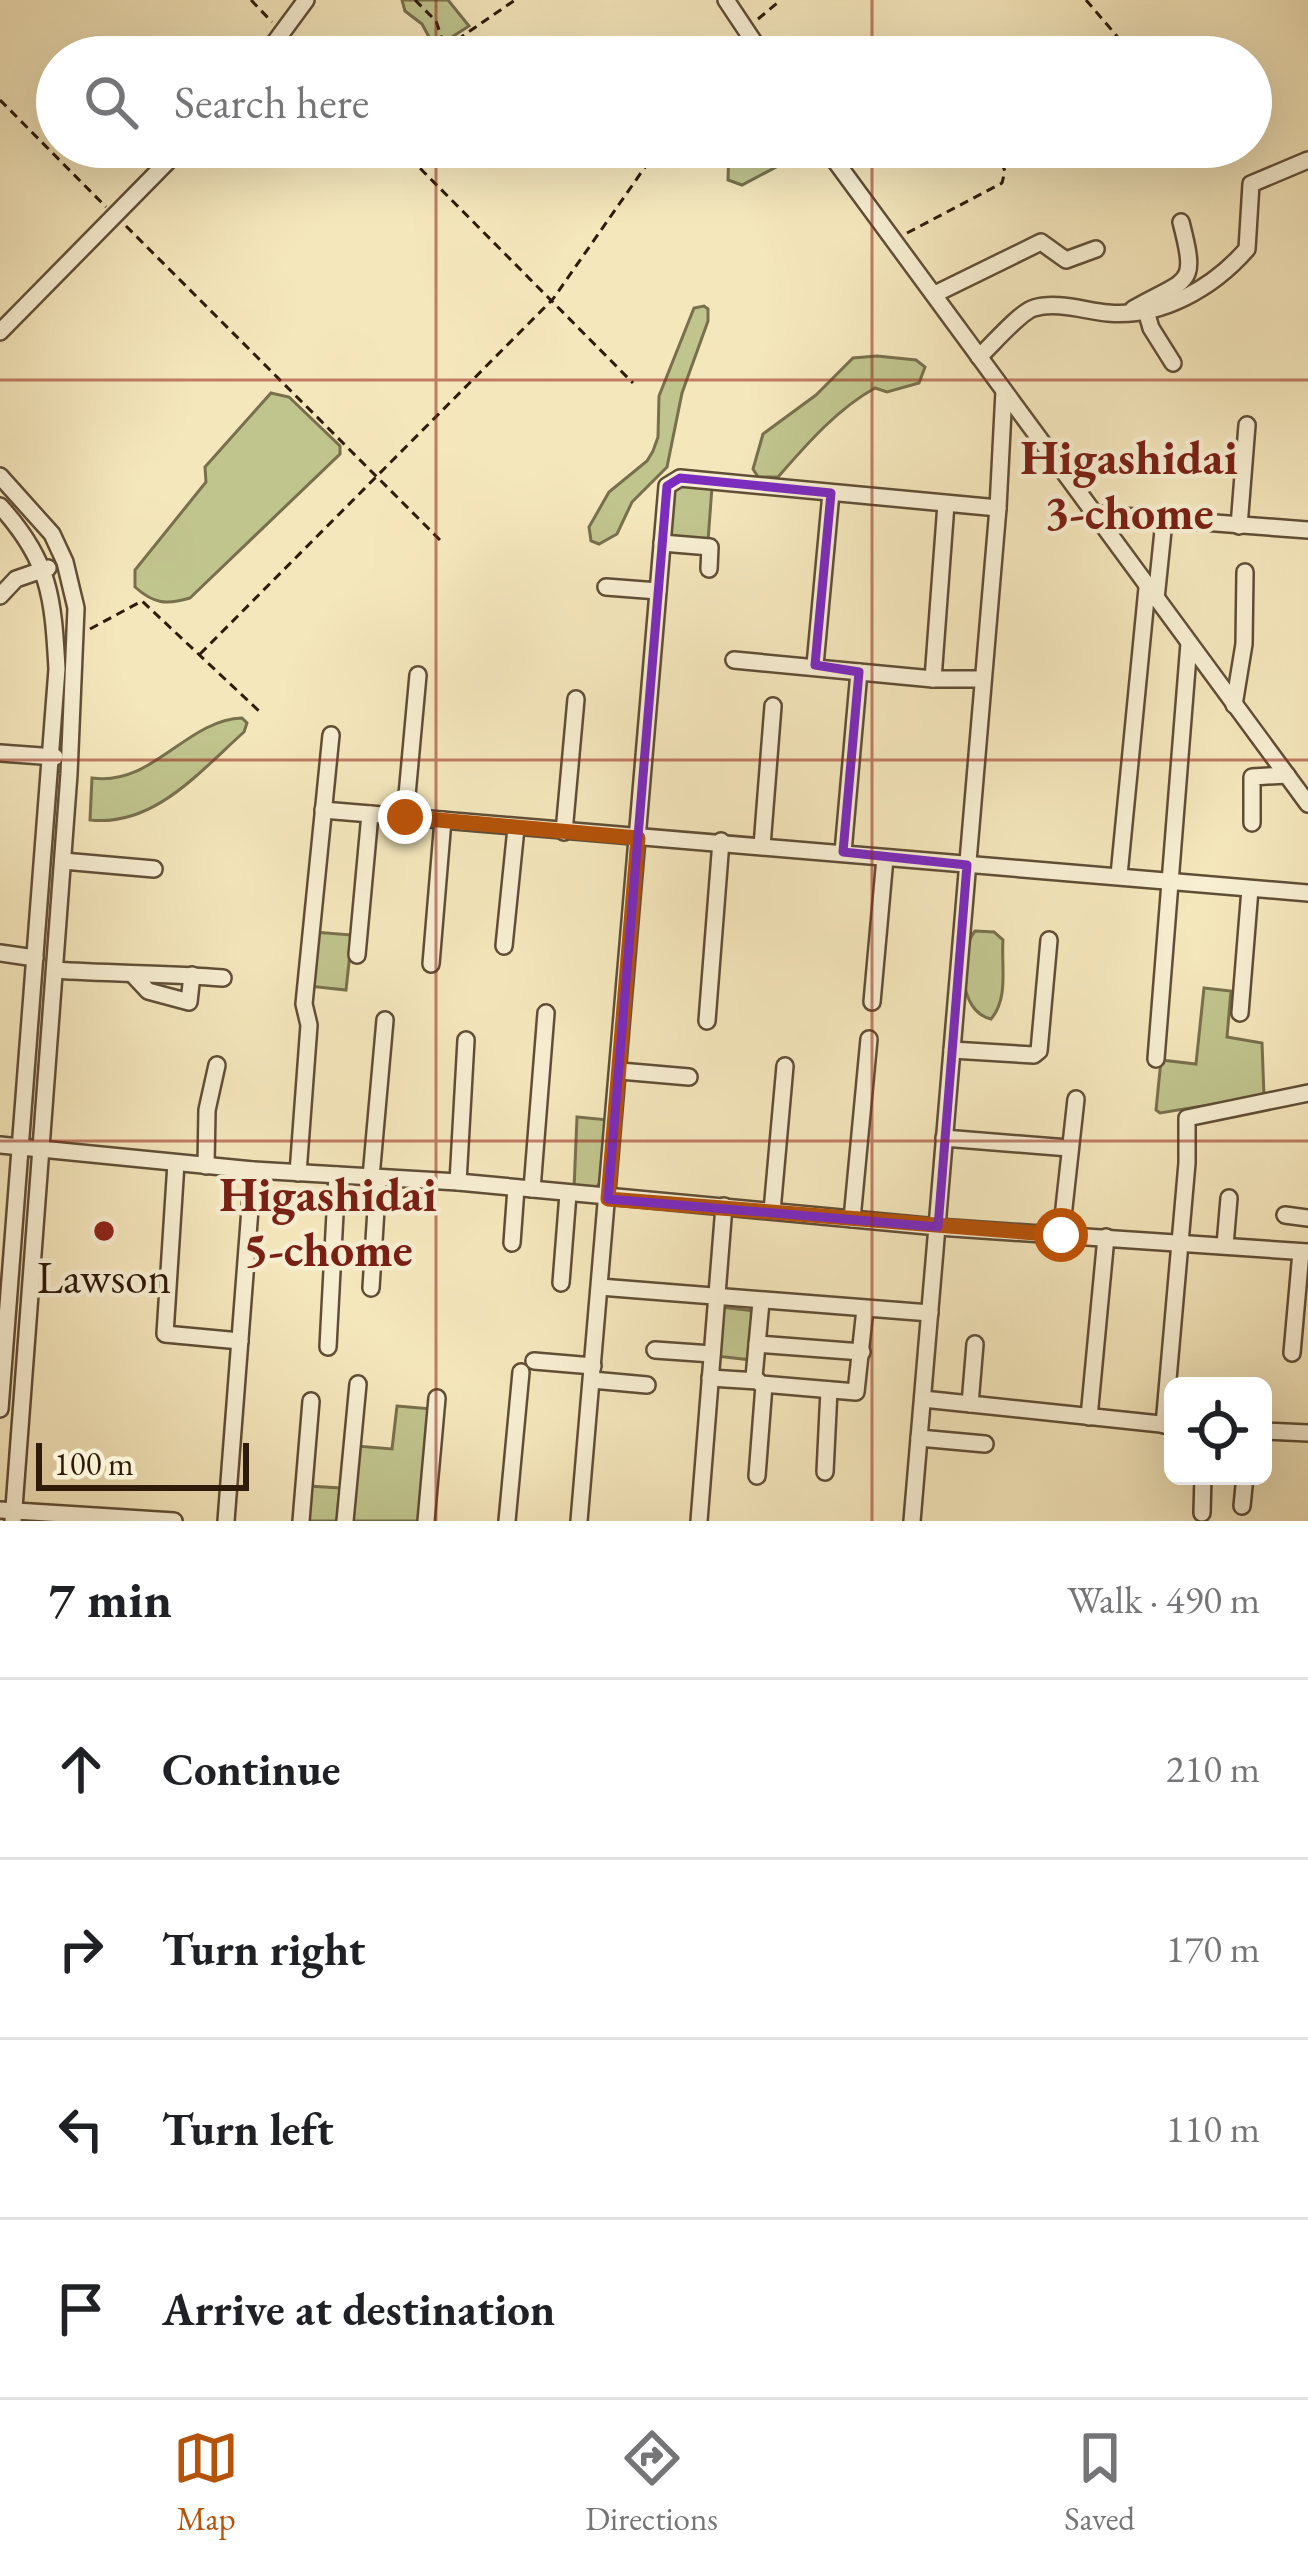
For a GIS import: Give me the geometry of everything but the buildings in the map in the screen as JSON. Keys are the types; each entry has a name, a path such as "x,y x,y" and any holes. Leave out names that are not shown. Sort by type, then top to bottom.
{"street":[{"path":"281,36 306,0"},
{"path":"726,0 750,36"},
{"path":"979,357 1028,310 1040,306 1125,313 1180,300 1232,266 1247,249 1252,184 1308,160"},
{"path":"0,332 161,168"},
{"path":"841,168 1308,804"},
{"path":"1125,313 1182,282 1190,272 1181,222"},
{"path":"935,294 1041,242 1066,260 1096,249"},
{"path":"1146,311 1173,363"},
{"path":"912,1521 1004,391"},
{"path":"1239,526 1247,425"},
{"path":"0,476 52,534 65,562 76,608 55,970 9,1514 174,1521"},
{"path":"579,1521 667,486 680,478 998,508"},
{"path":"815,665 831,493"},
{"path":"933,679 946,504"},
{"path":"0,506 31,539 42,570 53,604 57,669 0,1409"},
{"path":"1096,514 1308,530"},
{"path":"1119,875 1164,520"},
{"path":"662,543 710,547 709,569"},
{"path":"0,596 16,579 65,562"},
{"path":"1234,705 1244,644 1245,572"},
{"path":"606,587 658,591"},
{"path":"1156,1059 1189,643"},
{"path":"734,660 933,679 983,679"},
{"path":"843,852 859,672"},
{"path":"405,817 418,675"},
{"path":"564,832 576,699"},
{"path":"762,846 773,706"},
{"path":"298,1173 310,1025 304,1004 331,735"},
{"path":"0,754 70,758"},
{"path":"1252,823 1252,777 1287,775"},
{"path":"323,810 1308,893"},
{"path":"357,955 370,814"},
{"path":"431,964 443,820"},
{"path":"504,946 516,828"},
{"path":"707,1021 721,842"},
{"path":"872,1002 885,859"},
{"path":"63,861 154,869"},
{"path":"1240,1013 1250,889"},
{"path":"952,1050 1034,1055 1039,1051 1049,940"},
{"path":"0,953 34,958"},
{"path":"55,970 223,978"},
{"path":"134,976 148,991 189,1002 192,975"},
{"path":"512,1243 524,1188 546,1013"},
{"path":"371,1288 385,1020"},
{"path":"852,1219 868,1039"},
{"path":"458,1182 466,1040"},
{"path":"206,1166 208,1096 217,1065"},
{"path":"772,1211 785,1066"},
{"path":"620,1072 689,1077"},
{"path":"1171,1377 1186,1118 1308,1093"},
{"path":"1061,1235 1076,1099"},
{"path":"944,1138 1070,1148"},
{"path":"0,1145 938,1227 1304,1252 1292,1353"},
{"path":"176,1163 164,1334 240,1341"},
{"path":"226,1521 253,1170"},
{"path":"328,1346 337,1175"},
{"path":"561,1283 568,1194"},
{"path":"1226,1245 1229,1198"},
{"path":"699,1521 724,1206"},
{"path":"1285,1215 1308,1218"},
{"path":"1089,1418 1106,1237"},
{"path":"600,1287 930,1313"},
{"path":"761,1302 754,1377 761,1383"},
{"path":"710,1378 856,1392 866,1309"},
{"path":"757,1343 862,1352"},
{"path":"970,1404 975,1344"},
{"path":"655,1350 712,1354"},
{"path":"507,1521 528,1366 647,1384"},
{"path":"757,1476 761,1383"},
{"path":"345,1521 358,1384"},
{"path":"825,1472 830,1390"},
{"path":"426,1521 437,1398"},
{"path":"923,1399 1164,1425"},
{"path":"301,1521 311,1400"},
{"path":"1272,1431 1308,1433"},
{"path":"920,1438 986,1444"},
{"path":"1202,1513 1203,1485"},
{"path":"1242,1507 1244,1485"}],"path":[{"path":"251,0 286,36"},
{"path":"415,0 436,21 441,36"},
{"path":"460,36 514,0"},
{"path":"741,36 781,0"},
{"path":"1085,0 1117,36"},
{"path":"0,100 36,136"},
{"path":"68,168 443,543"},
{"path":"420,168 634,383"},
{"path":"200,654 553,298 644,168"},
{"path":"895,240 1002,182 1004,168"},
{"path":"76,638 142,601 259,711"}],"highlighted area":[{"path":"680,478 831,493 815,665 859,672 843,852 967,865 938,1227 608,1199 667,486"}],"green space":[{"path":"402,0 448,0 469,26 454,36 428,36 405,11"},
{"path":"728,168 774,168 742,185 728,180"},
{"path":"704,306 708,321 682,393 667,467 632,502 617,534 599,544 591,541 589,527 609,492 653,451 659,396 694,308"},
{"path":"853,358 916,360 925,367 919,383 887,392 875,388 835,417 778,477 758,477 753,469 763,434 816,395"},
{"path":"271,393 289,397 340,446 340,454 190,598 167,602 148,597 135,587 135,570 206,482 205,467"},
{"path":"682,485 712,487 708,541 666,538 670,490"},
{"path":"242,718 247,723 244,732 174,794 135,815 90,820 92,778 133,773 203,729"},
{"path":"975,931 994,932 1003,940 1002,992 991,1019 972,1005 964,980 966,952"},
{"path":"314,932 352,935 346,990 308,986"},
{"path":"1204,988 1231,991 1227,1037 1262,1043 1264,1096 1160,1113 1156,1110 1161,1060 1196,1064"},
{"path":"577,1117 609,1120 603,1185 597,1191 574,1189"},
{"path":"720,1307 755,1311 751,1360 716,1356"},
{"path":"397,1406 433,1409 421,1521 350,1521 357,1446 392,1449"},
{"path":"308,1486 340,1488 337,1521 306,1521"}],"place":[{"name":"Lawson","path":"104,1231"}],"district":[{"name":"Higashidai 3-chome","path":"1129,484"},
{"name":"Higashidai 5-chome","path":"328,1222"}],"route":[{"path":"405,817 638,838 608,1199 1061,1235"}]}
